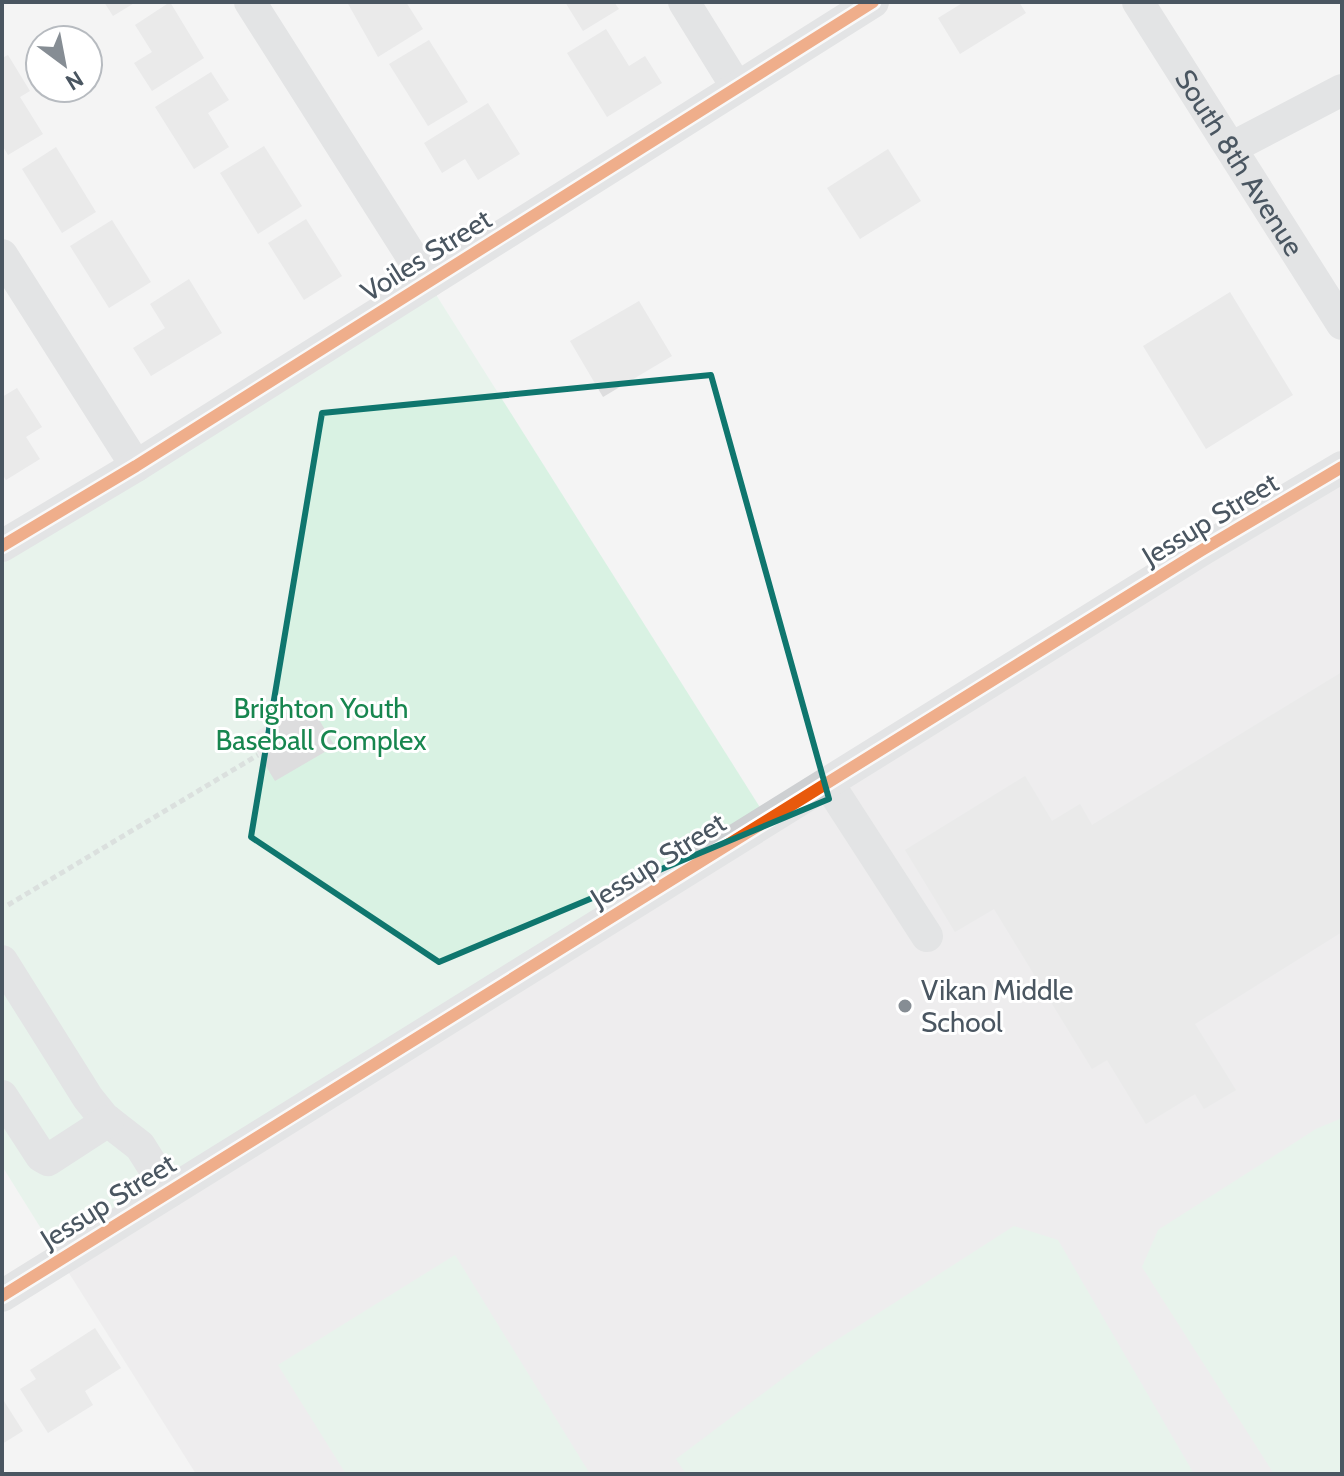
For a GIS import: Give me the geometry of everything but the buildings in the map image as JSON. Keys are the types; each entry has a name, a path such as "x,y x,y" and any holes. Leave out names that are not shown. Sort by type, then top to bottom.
{"street":[{"path":"250,2 428,282"},
{"path":"684,2 736,86"},
{"name":"Voiles Street","path":"2,546 136,466 873,2"},
{"name":"South 8th Avenue","path":"1138,2 1342,324"},
{"path":"1231,148 1342,90"},
{"path":"2,255 136,466"},
{"name":"Jessup Street","path":"2,1296 1342,467"},
{"path":"828,783 927,936"},
{"path":"2,961 88,1098 108,1121 140,1146 169,1192"},
{"path":"2,1096 41,1156 48,1160 108,1121"}],"path":[{"path":"8,905 258,755"}],"highlighted area":[{"path":"711,375 829,799 439,962 251,837 322,413"}],"shaded area":[{"name":"Vikan Middle School","path":"1342,467 1342,1474 196,1474 60,1259"}],"green space":[{"name":"Brighton Youth Baseball Complex","path":"428,282 768,820 60,1259 2,1166 2,546"},
{"path":"1342,1118 1342,1474 1274,1474 1142,1267 1158,1230 1316,1129"},
{"path":"1014,1226 1058,1240 1194,1474 686,1474 676,1459 818,1352"},
{"path":"455,1255 590,1474 346,1474 278,1365"}],"cycle path":[{"path":"2,546 136,466 873,2"},
{"path":"2,1296 1202,550 1342,467"}],"place":[{"name":"Vikan Middle School","path":"905,1006"}]}
